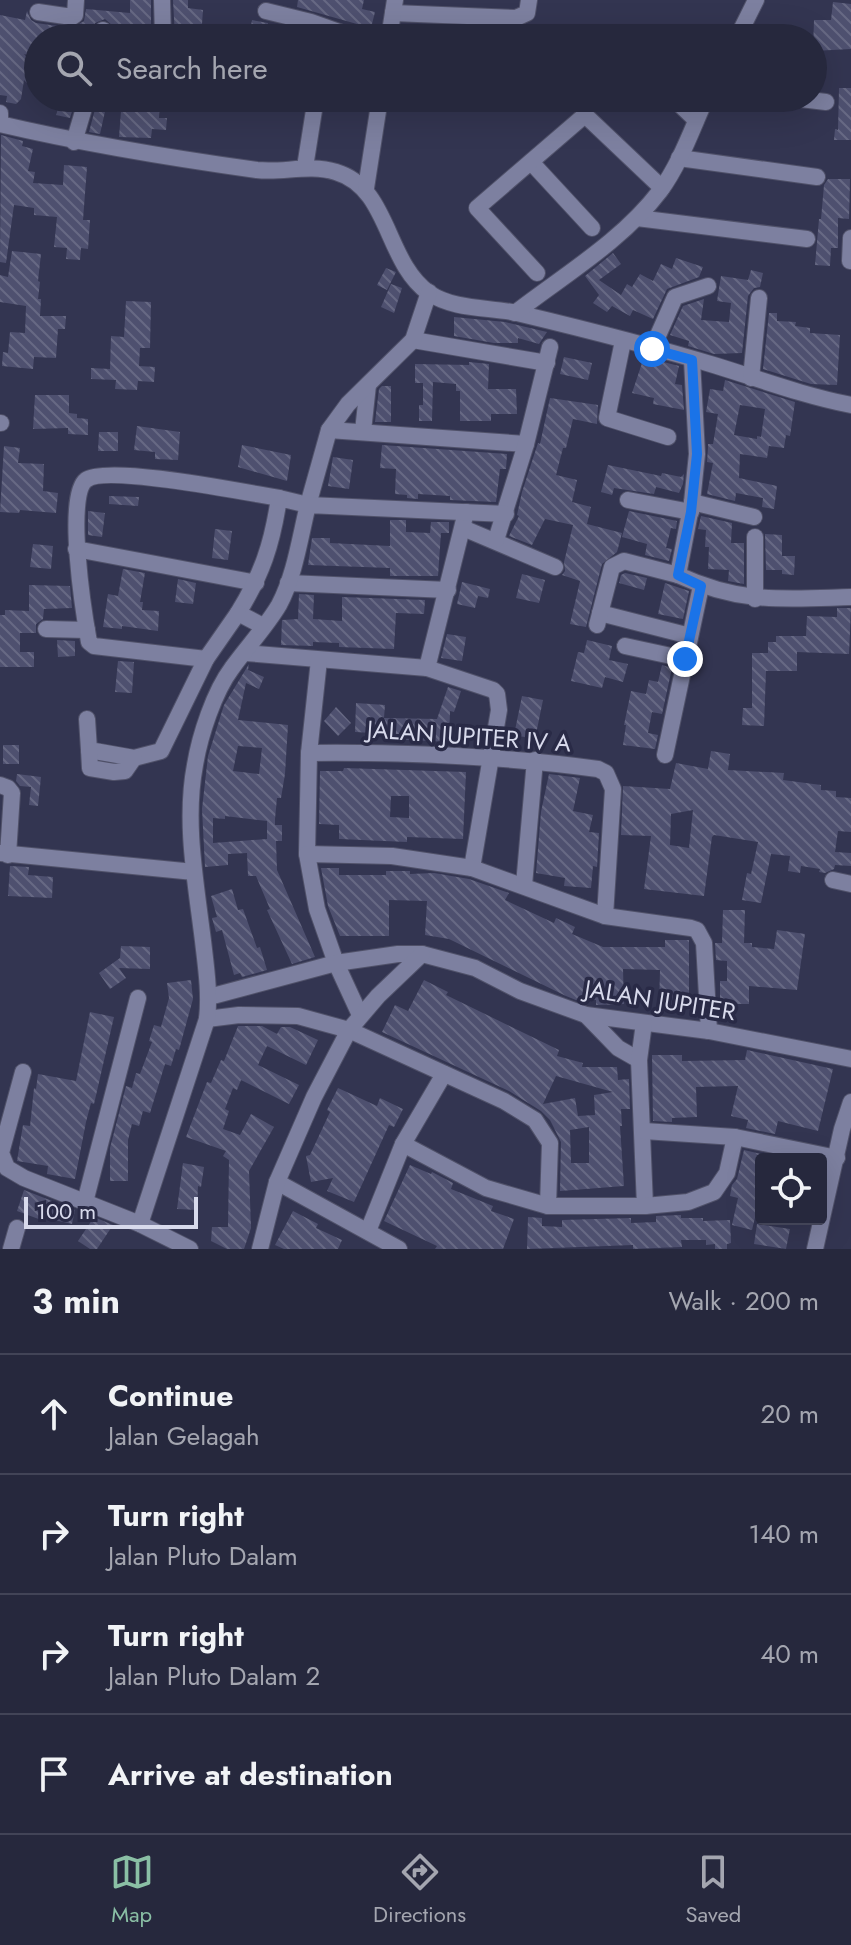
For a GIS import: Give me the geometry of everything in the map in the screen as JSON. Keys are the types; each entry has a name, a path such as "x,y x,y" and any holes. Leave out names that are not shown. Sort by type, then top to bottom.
{"street":[{"path":"38,12 72,17 76,12 76,0"},
{"path":"162,0 163,24"},
{"path":"394,7 516,18 527,13 529,0"},
{"path":"744,24 756,0"},
{"path":"266,11 317,24"},
{"path":"74,142 83,112"},
{"path":"305,167 314,112"},
{"path":"378,112 366,188 408,271 429,292 448,302 515,313 692,360 814,398 851,405"},
{"path":"688,112 696,120"},
{"path":"515,313 637,218 662,188 700,112"},
{"path":"0,113 0,124 74,142 262,170 305,167 337,172 366,188"},
{"path":"537,273 477,208 585,115 662,188"},
{"path":"679,158 817,177"},
{"path":"531,162 592,228"},
{"path":"637,218 807,239"},
{"path":"850,261 851,238"},
{"path":"652,349 675,297 708,286"},
{"path":"140,1224 207,1019 209,997 194,872 190,807 195,764 207,719 231,669 246,653 278,605 288,583 329,430 348,404 413,340 429,292"},
{"path":"751,378 759,298"},
{"path":"413,340 548,355 526,444 496,540"},
{"path":"623,341 607,418 668,437"},
{"path":"678,575 692,507 697,454 692,360"},
{"path":"363,431 368,385"},
{"path":"329,430 526,444"},
{"path":"206,659 94,646 88,633 76,549 80,487 89,477 100,474 138,476 308,505 465,520 506,514"},
{"path":"87,719 89,750 134,758 161,751 206,659 256,583 273,538 279,498"},
{"path":"628,500 754,517"},
{"path":"465,520 496,540 555,567"},
{"path":"427,668 465,520"},
{"path":"755,537 755,599"},
{"path":"76,549 256,583"},
{"path":"690,636 598,619 612,567 619,562 678,575 701,586 755,599 851,597"},
{"path":"288,583 448,590"},
{"path":"665,755 701,586"},
{"path":"238,613 263,626"},
{"path":"46,629 88,633"},
{"path":"625,646 685,659"},
{"path":"246,653 427,668 493,690 497,694 499,710 472,868"},
{"path":"319,660 309,753 307,854 317,909 336,963 360,1015"},
{"name":"JALAN JUPITER IV A","path":"309,753 405,752 535,760 598,769 606,773 613,789 605,916"},
{"path":"524,885 535,760"},
{"path":"0,785 12,793 4,854 83,859 194,872"},
{"path":"307,854 392,856 472,868 605,916 697,930 704,943 709,1031"},
{"path":"833,880 851,884"},
{"name":"JALAN JUPITER","path":"209,997 336,963 398,954 422,954 475,968 520,991 586,1015 709,1031 851,1059"},
{"path":"260,1249 277,1182 314,1097 349,1030 360,1015 422,954"},
{"path":"85,1202 138,998"},
{"path":"207,1019 239,1015 298,1016 349,1030 504,1101 535,1120 550,1143 548,1206"},
{"path":"586,1015 618,1048 639,1060"},
{"path":"644,1023 639,1060 645,1206"},
{"path":"23,1072 1,1153 7,1168 24,1178 140,1224 190,1249"},
{"path":"368,1231 403,1144 444,1074"},
{"path":"815,1249 851,1102"},
{"path":"644,1131 735,1137 837,1158"},
{"path":"403,1144 486,1188 548,1206 645,1206 688,1202 714,1192 727,1173 735,1137"},
{"path":"277,1182 399,1249"},
{"path":"11,1249 17,1228"}],"building":[{"path":"130,0 151,0 151,24 111,24 105,19 95,24 79,24 84,21 86,9 130,13"},
{"path":"173,0 188,0 188,8 203,10 202,24 174,24"},
{"path":"298,0 364,0 362,9 375,12 372,24 357,24 297,7"},
{"path":"833,2 851,4 851,49 827,50 827,24 814,24 814,20 831,20"},
{"path":"27,11 36,23 43,24 24,24 21,99 16,104 6,102 7,96 0,95 0,15 25,20"},
{"path":"252,20 268,23 268,24 251,24"},
{"path":"839,88 851,88 851,140 834,140 835,129 838,130"},
{"path":"57,112 72,112 70,118 56,115"},
{"path":"94,112 105,112 100,134 89,132"},
{"path":"121,112 159,112 159,118 167,118 166,130 152,129 151,138 119,137"},
{"path":"1,135 23,141 22,146 33,149 28,171 35,172 33,183 63,185 64,165 87,167 83,220 90,220 88,249 81,248 80,260 66,259 67,248 54,247 57,217 34,215 34,208 14,205 6,263 0,262"},
{"path":"828,179 850,179 849,219 838,218 838,248 831,248 830,266 815,265 824,185"},
{"path":"12,251 41,254 38,281 40,316 66,316 65,329 58,329 56,358 34,357 33,369 2,366 3,352 8,353 10,332 25,333 26,306 0,302 0,275 8,277"},
{"path":"613,253 621,264 599,280 621,295 627,284 632,287 640,274 653,281 661,264 672,269 676,258 703,267 699,277 667,289 653,319 633,310 630,316 612,306 607,312 593,303 599,295 585,276"},
{"path":"386,268 396,272 387,290 377,285"},
{"path":"751,270 763,273 760,287 754,288 748,296 742,353 714,354 688,346 689,341 670,335 683,306 704,299 701,320 729,322 731,303 717,301 721,276 748,280"},
{"path":"391,284 402,288 394,313 381,307"},
{"path":"126,301 151,302 150,348 140,348 139,366 155,367 154,382 138,381 137,390 115,389 116,380 91,379 91,368 110,369 111,336 124,337"},
{"path":"769,313 777,313 777,321 796,322 795,326 810,328 810,333 840,335 837,385 811,384 763,369"},
{"path":"454,317 505,322 547,332 539,344 518,338 518,343 494,343 454,336"},
{"path":"564,357 592,363 588,380 560,374"},
{"path":"644,357 679,366 675,384 682,385 684,410 653,404 654,398 632,393"},
{"path":"469,362 489,364 488,389 516,389 517,414 491,414 491,421 460,421 460,391 456,391 456,384 433,382 432,421 419,421 423,383 415,383 415,364 469,365"},
{"path":"725,380 795,402 790,436 786,435 784,448 769,446 767,458 740,454 739,478 777,486 774,509 762,507 763,498 736,493 735,501 707,494 713,463 707,462 708,444 713,444 718,414 706,412 710,389 723,391","holes":["740,405 765,409 761,437 734,435"]},
{"path":"382,386 391,386 391,422 375,422"},
{"path":"35,395 69,395 69,413 88,419 88,435 68,434 68,428 33,429"},
{"path":"550,398 598,405 597,424 573,419 556,475 577,480 572,502 591,507 587,524 622,533 617,552 602,564 586,627 570,624 580,581 562,575 573,525 545,519 532,545 509,536 519,516 522,492 540,444"},
{"path":"137,426 180,432 178,460 155,459 155,452 134,450"},
{"path":"99,432 118,432 118,451 98,451"},
{"path":"242,445 291,455 287,481 238,467"},
{"path":"382,445 507,454 506,469 500,469 496,502 450,500 450,496 418,494 418,499 395,494 396,469 380,468"},
{"path":"4,446 20,448 18,463 44,464 43,491 58,493 56,513 0,512"},
{"path":"333,457 353,460 349,489 328,486"},
{"path":"608,465 661,476 662,473 681,477 684,474 683,484 679,493 656,487 654,494 614,488 612,495 601,492"},
{"path":"109,496 139,497 138,506 109,504"},
{"path":"88,511 105,513 102,537 88,535"},
{"path":"629,511 677,521 676,529 671,528 666,548 672,549 669,561 645,555 647,544 622,537"},
{"path":"701,516 732,523 731,543 744,543 744,584 728,581 729,570 708,569 706,530 698,529"},
{"path":"390,520 406,520 406,532 430,533 431,522 449,522 449,533 441,533 438,576 390,576 390,568 308,565 312,538 330,538 330,543 390,546"},
{"path":"215,529 232,531 228,560 212,558"},
{"path":"765,534 782,535 782,556 795,556 794,575 782,574 782,570 766,570"},
{"path":"33,544 53,546 51,569 30,567"},
{"path":"123,569 145,573 140,602 143,602 142,610 159,611 158,631 103,627 108,594 118,596"},
{"path":"625,573 647,578 644,590 619,583 621,575"},
{"path":"522,574 545,580 539,603 516,598"},
{"path":"178,579 196,583 193,604 175,602"},
{"path":"462,582 490,589 488,598 478,596 475,608 457,604"},
{"path":"665,583 689,591 683,619 658,614"},
{"path":"29,585 70,586 72,608 44,609 43,619 36,624 36,633 20,633 20,652 34,652 34,667 0,667 0,615 5,615 5,610 29,611"},
{"path":"299,594 314,595 313,619 342,621 342,597 425,600 424,614 396,613 394,649 339,647 339,643 313,642 313,646 281,645 282,620 298,619"},
{"path":"837,608 851,608 849,654 797,652 797,671 766,671 764,726 742,725 743,708 752,708 752,653 768,653 768,642 776,642 776,636 806,636 807,616 837,617"},
{"path":"447,634 466,637 462,661 441,658"},
{"path":"57,640 75,641 75,656 58,657"},
{"path":"587,640 612,646 609,660 628,664 623,682 605,677 602,688 571,681 578,652 584,653"},
{"path":"118,661 134,662 132,693 115,692"},
{"path":"249,664 248,670 264,677 259,689 246,683 238,720 288,725 285,774 281,798 277,798 275,819 275,825 282,825 282,841 276,841 277,870 315,957 292,964 267,910 270,909 256,876 248,876 247,853 228,854 228,865 205,867 202,809 208,756 224,705","holes":["238,746 262,748 259,774 233,771","225,816 267,821 267,839 213,843 213,818 225,819"]},
{"path":"662,665 672,668 662,714 652,712 648,733 658,735 655,749 623,745 631,691 646,694 649,680 658,682"},
{"path":"448,687 461,691 454,712 450,711 449,742 390,739 390,734 355,732 356,703 385,705 384,718 437,719"},
{"path":"522,696 543,700 535,739 514,735"},
{"path":"336,707 351,723 338,736 324,721"},
{"path":"3,745 19,745 19,764 3,764"},
{"path":"711,751 730,754 728,770 784,773 783,780 821,785 821,790 836,791 836,797 851,798 851,832 838,831 835,852 851,853 851,866 835,865 834,869 825,873 819,872 820,869 801,866 800,873 788,871 790,856 771,854 761,903 742,900 758,842 714,835 704,896 644,889 651,836 621,835 623,786 670,789 676,763 708,769","holes":["693,810 689,848 670,845 671,814"]},
{"path":"344,768 466,772 463,839 407,837 407,842 339,839 339,825 319,824 320,771 343,771","holes":["391,796 409,796 409,818 390,817"]},
{"path":"17,774 41,777 38,806 29,805 31,787 20,786 16,781"},
{"path":"549,774 580,778 573,811 593,815 589,832 599,833 597,867 593,866 591,888 564,886 565,878 536,873 541,812"},
{"path":"10,866 29,867 28,875 53,877 52,898 8,896"},
{"path":"321,868 339,868 339,875 386,875 386,871 410,871 410,874 434,873 469,879 509,893 505,900 554,923 556,918 575,927 572,934 603,947 665,947 665,940 689,940 689,1006 659,1006 660,970 623,969 624,1004 596,1005 596,1000 576,1000 566,996 449,939 425,935 427,901 389,900 389,936 340,936 328,906"},
{"path":"232,889 238,910 243,909 267,970 242,977 240,973 234,975 222,930 216,932 212,918 217,917 211,896"},
{"path":"723,910 745,910 744,943 752,943 752,947 774,949 777,930 805,934 797,990 749,986 749,1004 720,1004 720,981 727,981 727,961 716,960 715,943 722,943"},
{"path":"121,946 150,947 150,969 119,968 126,978 110,989 99,973 120,958"},
{"path":"191,980 193,999 179,1050 176,1049 171,1066 165,1064 150,1113 143,1111 139,1126 132,1124 128,1140 128,1181 110,1181 110,1148 126,1086 132,1088 136,1073 140,1074 152,1042 149,1041 154,1025 161,1027 169,998 167,983"},
{"path":"424,980 448,992 446,995 559,1050 557,1056 583,1063 582,1067 617,1067 618,1080 629,1079 630,1109 621,1109 620,1126 624,1186 560,1191 561,1142 550,1120 509,1091 382,1032 395,1005 408,1011","holes":["556,1076 613,1092 594,1095 595,1115 578,1116 575,1098 543,1104","589,1127 589,1163 571,1163 570,1130"]},
{"path":"90,1012 114,1017 94,1104 91,1103 86,1122 75,1179 47,1174 48,1166 17,1161 23,1125 30,1126 38,1074 76,1081"},
{"path":"238,1026 262,1026 277,1034 281,1027 290,1027 318,1040 306,1065 267,1046 258,1065 299,1085 289,1104 241,1080 237,1090 233,1088 225,1109 229,1111 223,1129 240,1135 251,1114 274,1127 249,1171 251,1228 244,1249 227,1249 211,1241 212,1227 228,1227 229,1160 223,1156 226,1151 186,1137 207,1082 211,1083 221,1060 224,1061"},
{"path":"747,1050 833,1069 818,1131 778,1121 775,1134 746,1128 748,1120 731,1116 738,1086 696,1087 697,1117 672,1118 672,1122 653,1121 652,1055 682,1055 682,1061 745,1060"},
{"path":"338,1088 377,1106 380,1098 403,1109 394,1127 389,1125 354,1202 327,1191 333,1178 311,1182 306,1156 310,1155"},
{"path":"744,1150 757,1153 752,1230 732,1225 738,1198 730,1196"},
{"path":"183,1163 204,1167 201,1187 198,1186 197,1210 177,1209"},
{"path":"410,1165 432,1172 453,1183 451,1189 493,1206 491,1211 514,1219 503,1249 435,1249 437,1246 384,1221"},
{"path":"24,1190 75,1210 72,1224 46,1218 44,1221 17,1211"},
{"path":"293,1211 318,1224 316,1228 342,1240 338,1249 284,1249 275,1245"},
{"path":"681,1215 681,1218 703,1218 703,1221 730,1220 731,1243 727,1244 727,1249 715,1249 715,1244 706,1245 706,1240 681,1240 682,1247 633,1249 633,1245 527,1249 528,1217 542,1218 542,1226 562,1227 562,1220 631,1218 631,1223 656,1222 656,1216"},
{"path":"94,1217 113,1225 97,1249 90,1249 78,1241"},
{"path":"757,1225 790,1229 786,1249 754,1244"}],"route":[{"path":"652,349 692,360 697,454 691,512 678,575 701,586 685,659"}]}
